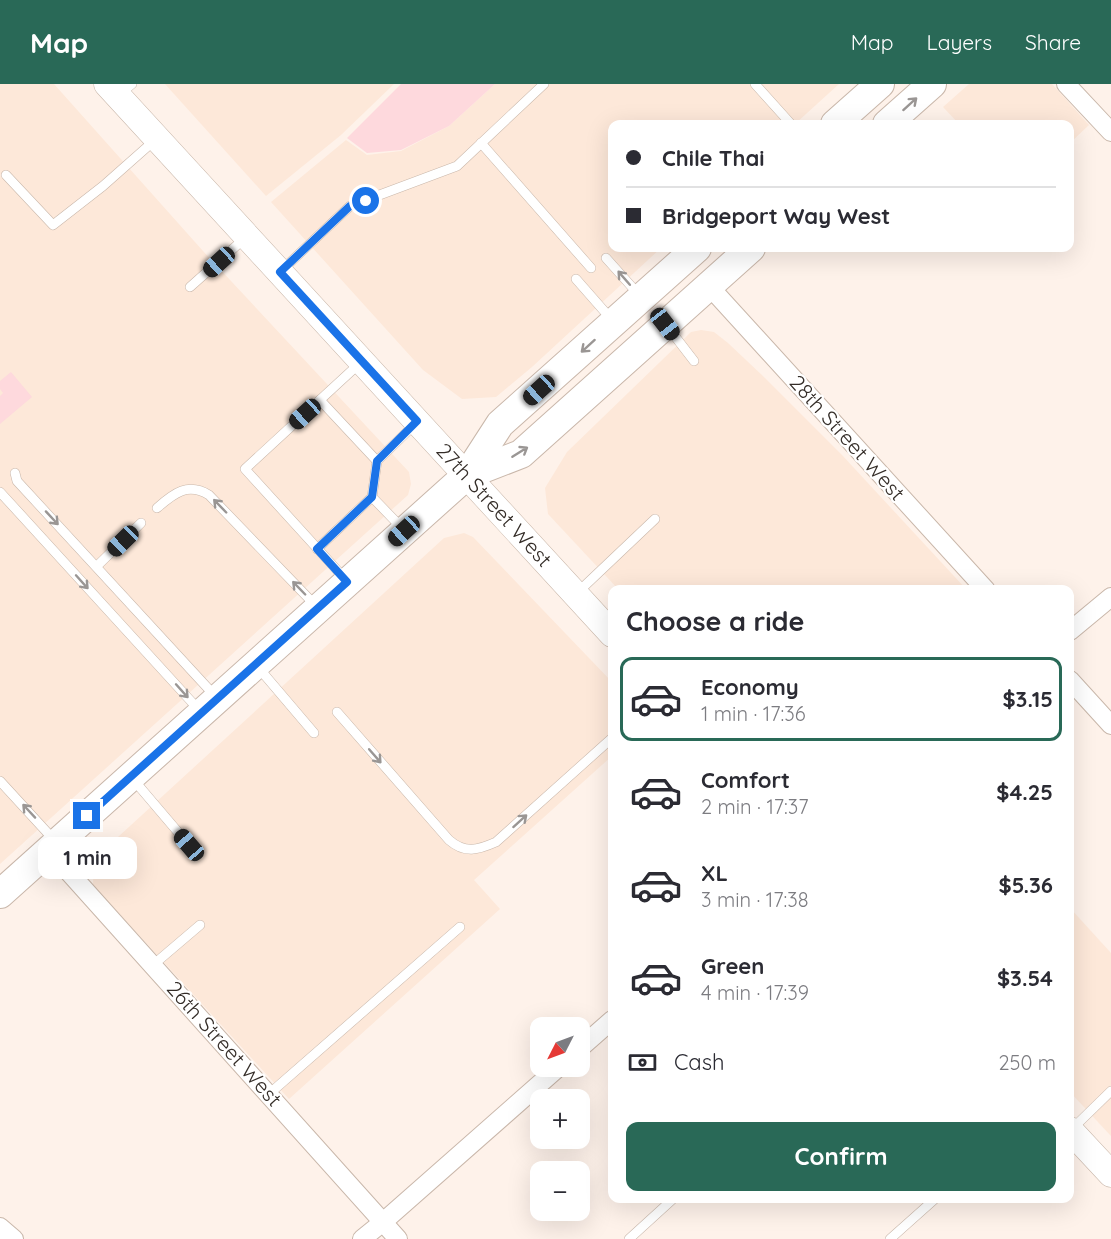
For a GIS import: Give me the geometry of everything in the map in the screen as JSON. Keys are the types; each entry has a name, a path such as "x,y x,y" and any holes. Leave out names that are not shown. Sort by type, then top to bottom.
{"main road":[{"path":"840,120 880,84"},
{"path":"892,120 932,84"},
{"name":"27th Street West","path":"119,88 157,138 608,630"},
{"path":"0,894 467,475 500,424 693,252"},
{"path":"467,475 520,454 747,252"},
{"path":"1074,1134 1111,1174"}],"street":[{"path":"1066,84 1111,132"},
{"name":"28th Street West","path":"709,286 981,585"},
{"path":"1074,628 1111,597"},
{"path":"1074,684 1111,725"},
{"name":"26th Street West","path":"53,846 153,965 398,1239"},
{"path":"590,1039 608,1024"},
{"path":"362,1239 548,1077"},
{"path":"0,1227 14,1239"}],"lane":[{"path":"280,272 350,206 457,166 544,84"},
{"path":"755,84 787,120"},
{"path":"6,175 53,225 103,186 157,138"},
{"path":"481,143 591,268"},
{"path":"190,287 247,236"},
{"path":"606,258 642,297"},
{"path":"576,279 614,322"},
{"path":"665,324 694,360"},
{"path":"347,582 245,469 362,361"},
{"path":"320,400 377,461"},
{"path":"317,549 372,497 377,461 417,421"},
{"path":"15,473 17,480 97,566 210,706"},
{"path":"157,508 174,495 187,489 199,489 209,495 318,608"},
{"path":"0,492 210,706"},
{"path":"372,497 404,531"},
{"path":"575,594 655,519"},
{"path":"97,566 141,524"},
{"path":"256,664 315,733"},
{"path":"337,712 449,840 458,848 465,850 481,849 496,842 608,742"},
{"path":"131,777 189,845"},
{"path":"0,781 53,846"},
{"path":"153,965 200,925"},
{"path":"269,1094 460,927"},
{"path":"1074,1126 1111,1091"},
{"path":"629,1239 669,1203"},
{"path":"891,1239 931,1203"}],"shaded area":[{"path":"0,84 54,84 203,251 409,472 411,484 408,495 0,864"},
{"path":"165,84 394,84 341,135 266,196"},
{"path":"401,84 495,84 449,126 401,150 367,153 347,138"},
{"path":"495,84 839,84 799,120 608,120 608,252 657,252 532,367 496,397 462,399 423,370 271,202 346,140 367,155 401,151 449,126"},
{"path":"969,84 1052,84 1089,125 1074,139 1074,120 955,120 943,107"},
{"path":"701,330 714,332 728,343 842,455 962,585 614,585 548,514 545,488 567,452 691,332"},
{"path":"11,372 32,397 0,424 0,396 3,393 0,389 0,381"},
{"path":"464,533 473,537 608,678 608,760 474,880 500,909 289,1099 93,885 94,859 444,538"},
{"path":"1074,912 1111,953 1111,1136 1074,1096"}],"route":[{"path":"87,816 347,582 317,549 372,497 377,461 417,421 280,272 350,206 366,201"}]}
